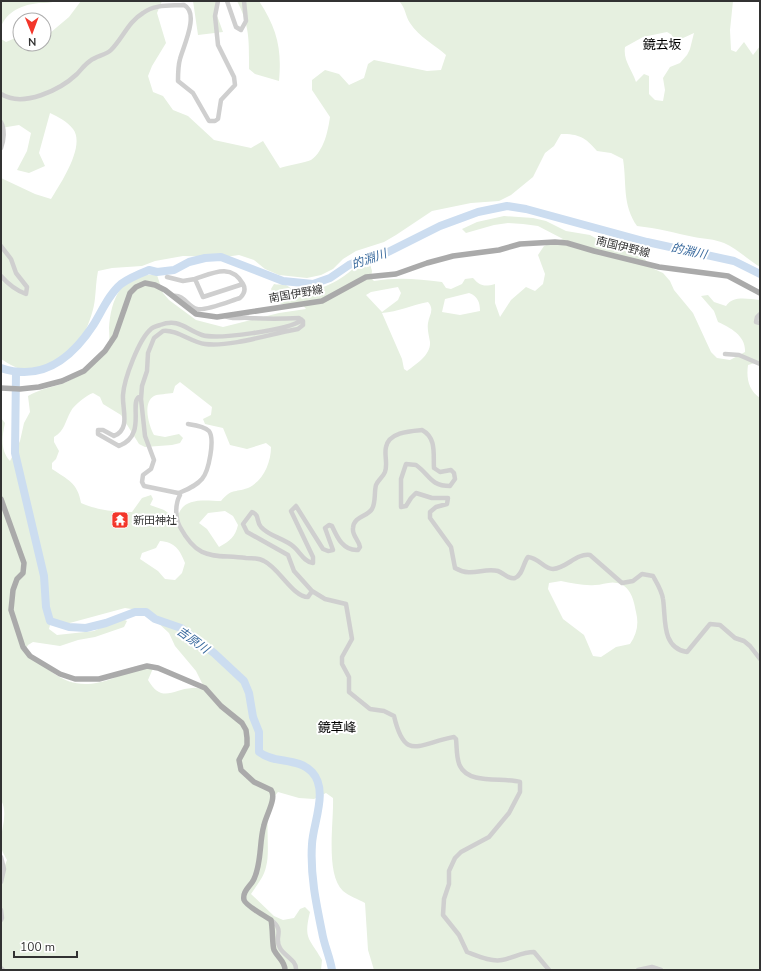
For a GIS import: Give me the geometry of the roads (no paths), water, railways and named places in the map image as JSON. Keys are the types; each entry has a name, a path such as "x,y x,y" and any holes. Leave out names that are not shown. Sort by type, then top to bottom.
{"main road":[{"name":"南国伊野線","path":"1,388 20,390 39,388 62,381 84,371 95,362 116,336 127,298 136,287 145,283 150,283 173,296 196,314 209,317 225,316 322,301 366,277 396,274 453,256 499,250 520,244 567,242 594,251 659,267 728,276 760,293"},
{"path":"1,499 24,563 23,573 17,579 13,590 11,610 23,647 30,656 60,674 69,678 83,680 99,678 147,666 158,668 205,688 221,706 242,724 248,738 239,760 241,770 254,782 272,790 273,797 262,831 257,871 254,879 244,894 244,900 249,906 271,920 274,932 273,945 284,962 285,970"}],"street":[{"path":"1,94 15,99 39,95 54,89 76,75 89,61 110,51 134,19 144,12 154,7 184,5 190,12 191,24 180,58 178,81 193,93 209,121 214,121 218,119 221,100 235,85 234,77 218,45 215,16 218,1"},
{"path":"227,1 236,27 241,30 246,21 244,1"},
{"path":"1,122 3,125 3,139 1,148"},
{"path":"1,246 11,259 16,273 27,287 26,294 8,284 1,276"},
{"path":"167,277 182,281 195,279 220,270 227,270 238,277 244,284 244,291 240,298 202,309 194,307 181,297 173,296"},
{"path":"195,279 203,297 244,284"},
{"path":"760,314 756,317 756,322 760,323"},
{"path":"225,316 230,319 299,318 302,320"},
{"path":"141,398 137,397 134,433 129,440 119,446 98,434 98,430 102,430 114,436 123,428 125,410 123,395 128,376 140,346 151,328 170,322 189,328 202,335 231,335 273,331 296,325 302,320"},
{"path":"188,424 201,426 208,430 211,434 211,455 204,477 196,485 179,494 144,486 142,482 143,475 151,469 154,460 145,436 141,398 142,386 147,371 148,353 154,338 163,332 170,332 204,344 217,344 298,329 303,325 302,320"},
{"path":"725,354 739,355 760,364"},
{"path":"549,970 534,952 524,952 501,960 490,959 467,952 455,929 443,915 443,902 449,884 449,871 454,858 468,847 489,837 509,813 520,792 520,782 509,779 480,780 466,773 460,768 456,739 454,737 443,739 426,746 407,745 402,740 394,716 384,711 370,709 348,692 350,677 342,664 342,657 352,639 346,604 325,599 312,591 294,570 288,555 247,532 243,524 252,512 255,513 257,515 259,525 266,531 288,542 306,560 312,563 313,557 292,511 296,506 324,549 328,552 333,550 325,528 329,525 332,526 341,542 347,548 358,550 360,543 353,534 353,526 357,519 368,514 373,508 376,484 385,474 386,448 388,443 400,434 409,431 422,430 430,439 435,450 434,468 440,472 451,470 454,473 455,478 450,486 441,486 427,478 416,465 406,464 401,479 400,504 402,507 406,506 416,493 432,498 448,498 447,504 436,507 430,512 430,518 452,547 455,568 467,573 498,571 510,578 516,578 520,574 523,562 528,558 535,558 550,569 555,569 584,554 590,555 622,583 633,581 642,574 653,576 662,594 666,630 670,641 680,651 687,652 710,624 720,625 735,638 744,641 750,646 760,659"},
{"path":"179,494 176,512 179,525 187,540 201,552 213,556 260,559 274,567 300,595 308,596 312,591"},
{"path":"1,857 4,869 1,882"},
{"path":"1,910 1,920"},
{"path":"271,920 278,926 279,929 278,945 280,949 295,963 296,970"},
{"path":"638,970 652,967 661,970"}],"waterway":[{"name":"的淵川","path":"1,368 16,372 30,372 43,369 66,357 94,324 109,298 117,288 127,280 149,270 157,272 174,270 189,262 205,258 221,257 283,281 313,284 330,278 349,265 367,257 384,254 440,226 478,212 507,206 526,209 647,242 734,261 760,274"},
{"name":"吉原川","path":"16,372 15,453 44,576 46,607 50,621 69,627 86,628 106,623 135,612 146,612 155,619 181,628 214,653 244,681 249,693 253,717 259,732 259,752 265,756 300,764 312,772 317,779 320,797 312,844 313,877 323,937 332,970"}],"place":[{"name":"新田神社","path":"120,520"}],"district":[{"name":"鏡去坂","path":"662,45"},
{"name":"鏡草峰","path":"337,728"}]}
